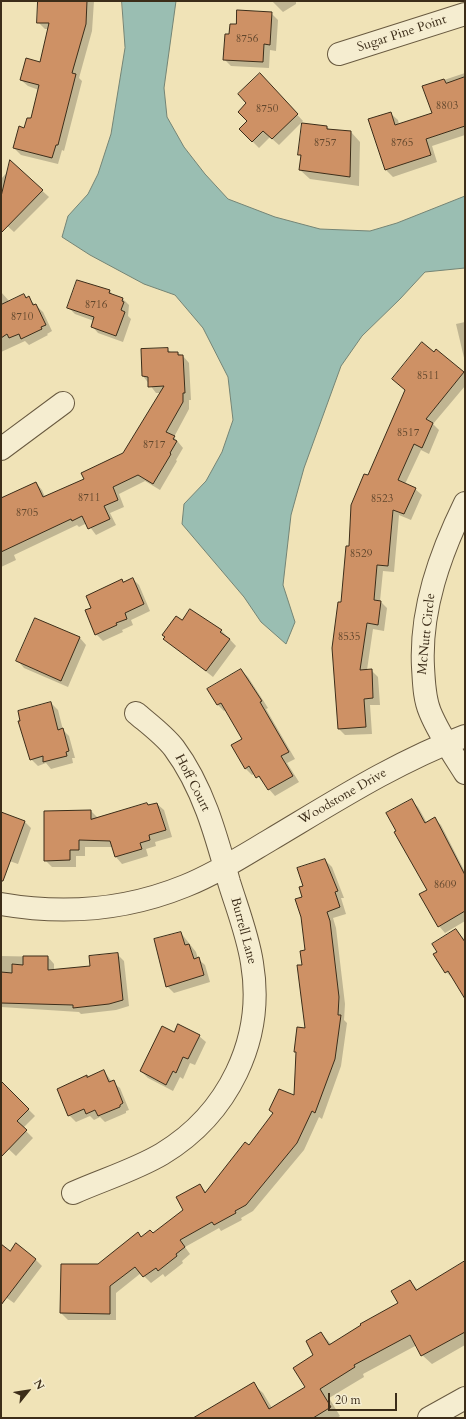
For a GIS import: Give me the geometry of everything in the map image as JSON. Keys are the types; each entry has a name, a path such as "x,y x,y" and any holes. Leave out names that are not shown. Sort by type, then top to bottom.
{"street":[{"name":"Sugar Pine Point","path":"339,54 465,14"},
{"path":"1,449 63,402"},
{"name":"McNutt Circle","path":"465,503 451,530 436,572 428,605 422,661 422,678 430,713 456,739 465,773"},
{"name":"Hoff Court","path":"136,713 168,741 184,762 213,824 225,866"},
{"name":"Woodstone Drive","path":"1,904 62,911 115,906 167,893 186,886 225,866 377,776 456,739"},
{"name":"Burrell Lane","path":"73,1192 151,1160 179,1143 203,1122 218,1106 239,1070 247,1050 255,1008 255,986 251,955 225,866"},
{"path":"429,1418 465,1398"}],"water":[{"path":"122,1 176,1 164,88 167,117 184,147 205,174 228,199 275,217 320,229 370,231 397,223 465,196 465,268 425,272 362,336 341,366 304,468 291,515 283,585 295,622 286,644 261,622 244,597 182,524 184,504 206,481 222,452 233,420 228,377 203,328 175,295 144,284 90,255 62,237 68,216 88,194 98,174 111,134 125,48"}],"building":[{"path":"38,1 87,1 86,24 72,73 76,74 58,145 56,145 52,158 13,148 19,126 24,128 27,118 31,118 39,85 20,80 26,58 40,62 49,23 37,23"},
{"path":"237,10 272,12 270,45 264,44 263,62 223,60 225,34 229,34 230,24 236,24"},
{"path":"260,73 298,114 272,139 263,131 252,142 239,129 247,121 238,112 246,103 238,94"},
{"path":"465,77 465,126 426,139 431,155 385,170 368,119 391,112 395,125 432,113 422,86 444,79 446,83"},
{"path":"302,123 327,126 327,129 351,131 350,177 299,170 301,155 298,155"},
{"path":"10,160 43,190 1,233 1,197"},
{"path":"77,280 110,290 109,293 123,298 122,301 124,302 121,310 125,312 116,336 91,327 94,317 67,308"},
{"path":"24,294 26,298 29,296 33,305 36,304 46,325 41,327 42,329 21,339 19,334 9,338 7,334 1,338 1,305"},
{"path":"422,342 434,352 436,349 464,372 426,419 433,423 422,448 414,444 398,480 416,488 404,514 393,510 388,566 377,565 374,600 381,601 378,625 367,623 360,670 372,669 373,698 364,699 366,727 338,729 332,648 338,602 341,602 346,546 349,546 351,505 364,474 368,475 405,390 392,379"},
{"path":"168,348 168,352 178,352 178,355 183,355 185,393 183,393 183,402 166,432 175,436 173,439 177,441 153,484 138,475 113,487 118,500 104,506 110,519 88,529 82,516 72,521 71,519 1,552 1,498 36,482 43,497 84,479 81,473 123,453 164,386 148,387 148,377 142,376 141,349"},
{"path":"133,578 144,604 125,613 127,619 116,623 117,625 95,635 85,610 91,608 86,596 122,579 123,582"},
{"path":"190,609 222,630 220,632 230,639 206,671 163,639 165,637 162,635 176,616 182,620"},
{"path":"35,618 80,637 61,681 16,661"},
{"path":"241,669 262,701 260,702 289,752 281,756 293,776 268,790 259,776 256,778 249,766 245,769 231,745 242,739 221,703 217,705 207,689"},
{"path":"51,702 58,730 63,728 69,751 66,752 67,756 43,762 43,756 30,760 18,721 20,721 18,711"},
{"path":"412,799 425,823 435,817 465,875 465,911 438,927 419,894 427,890 394,832 396,831 386,813"},
{"path":"147,803 148,805 157,803 166,830 149,835 150,840 140,843 142,849 115,857 110,841 79,840 79,850 70,850 70,860 44,861 44,811 91,810 91,819"},
{"path":"1,812 25,821 3,881 1,881"},
{"path":"325,859 338,891 335,892 340,907 327,912 330,921 339,997 338,1015 341,1015 335,1059 315,1113 312,1111 297,1143 246,1205 235,1211 236,1213 214,1225 212,1222 180,1240 185,1247 176,1254 177,1256 158,1271 156,1268 143,1277 135,1267 110,1286 110,1314 60,1313 61,1264 98,1264 138,1232 141,1237 150,1230 153,1233 183,1210 176,1197 200,1184 205,1193 245,1142 249,1145 273,1113 269,1110 279,1089 294,1095 296,1052 294,1052 297,1027 305,1028 297,965 302,965 300,951 305,950 301,917 295,899 302,897 299,887 303,886 297,868"},
{"path":"456,929 465,942 465,999 448,971 445,973 433,954 437,952 432,944"},
{"path":"181,932 185,945 189,944 194,959 199,957 204,975 166,987 154,939"},
{"path":"118,953 123,1000 109,1004 73,1008 73,1005 1,1003 1,972 12,973 12,964 23,965 23,956 48,956 48,970 90,966 89,956"},
{"path":"178,1024 200,1035 188,1059 183,1057 176,1073 173,1071 166,1085 140,1071 162,1026 174,1032"},
{"path":"104,1070 109,1082 114,1080 123,1103 120,1107 98,1116 95,1110 86,1114 84,1109 68,1116 57,1089 87,1075 87,1077"},
{"path":"1,1081 29,1109 17,1121 27,1130 1,1157"},
{"path":"16,1243 36,1259 1,1305 1,1244 10,1251"},
{"path":"465,1261 465,1332 421,1356 410,1335 354,1365 355,1367 320,1389 331,1407 313,1418 193,1418 254,1382 269,1409 305,1387 293,1368 313,1355 306,1341 321,1332 329,1345 361,1325 360,1324 398,1303 391,1291 410,1280 416,1290"}]}
